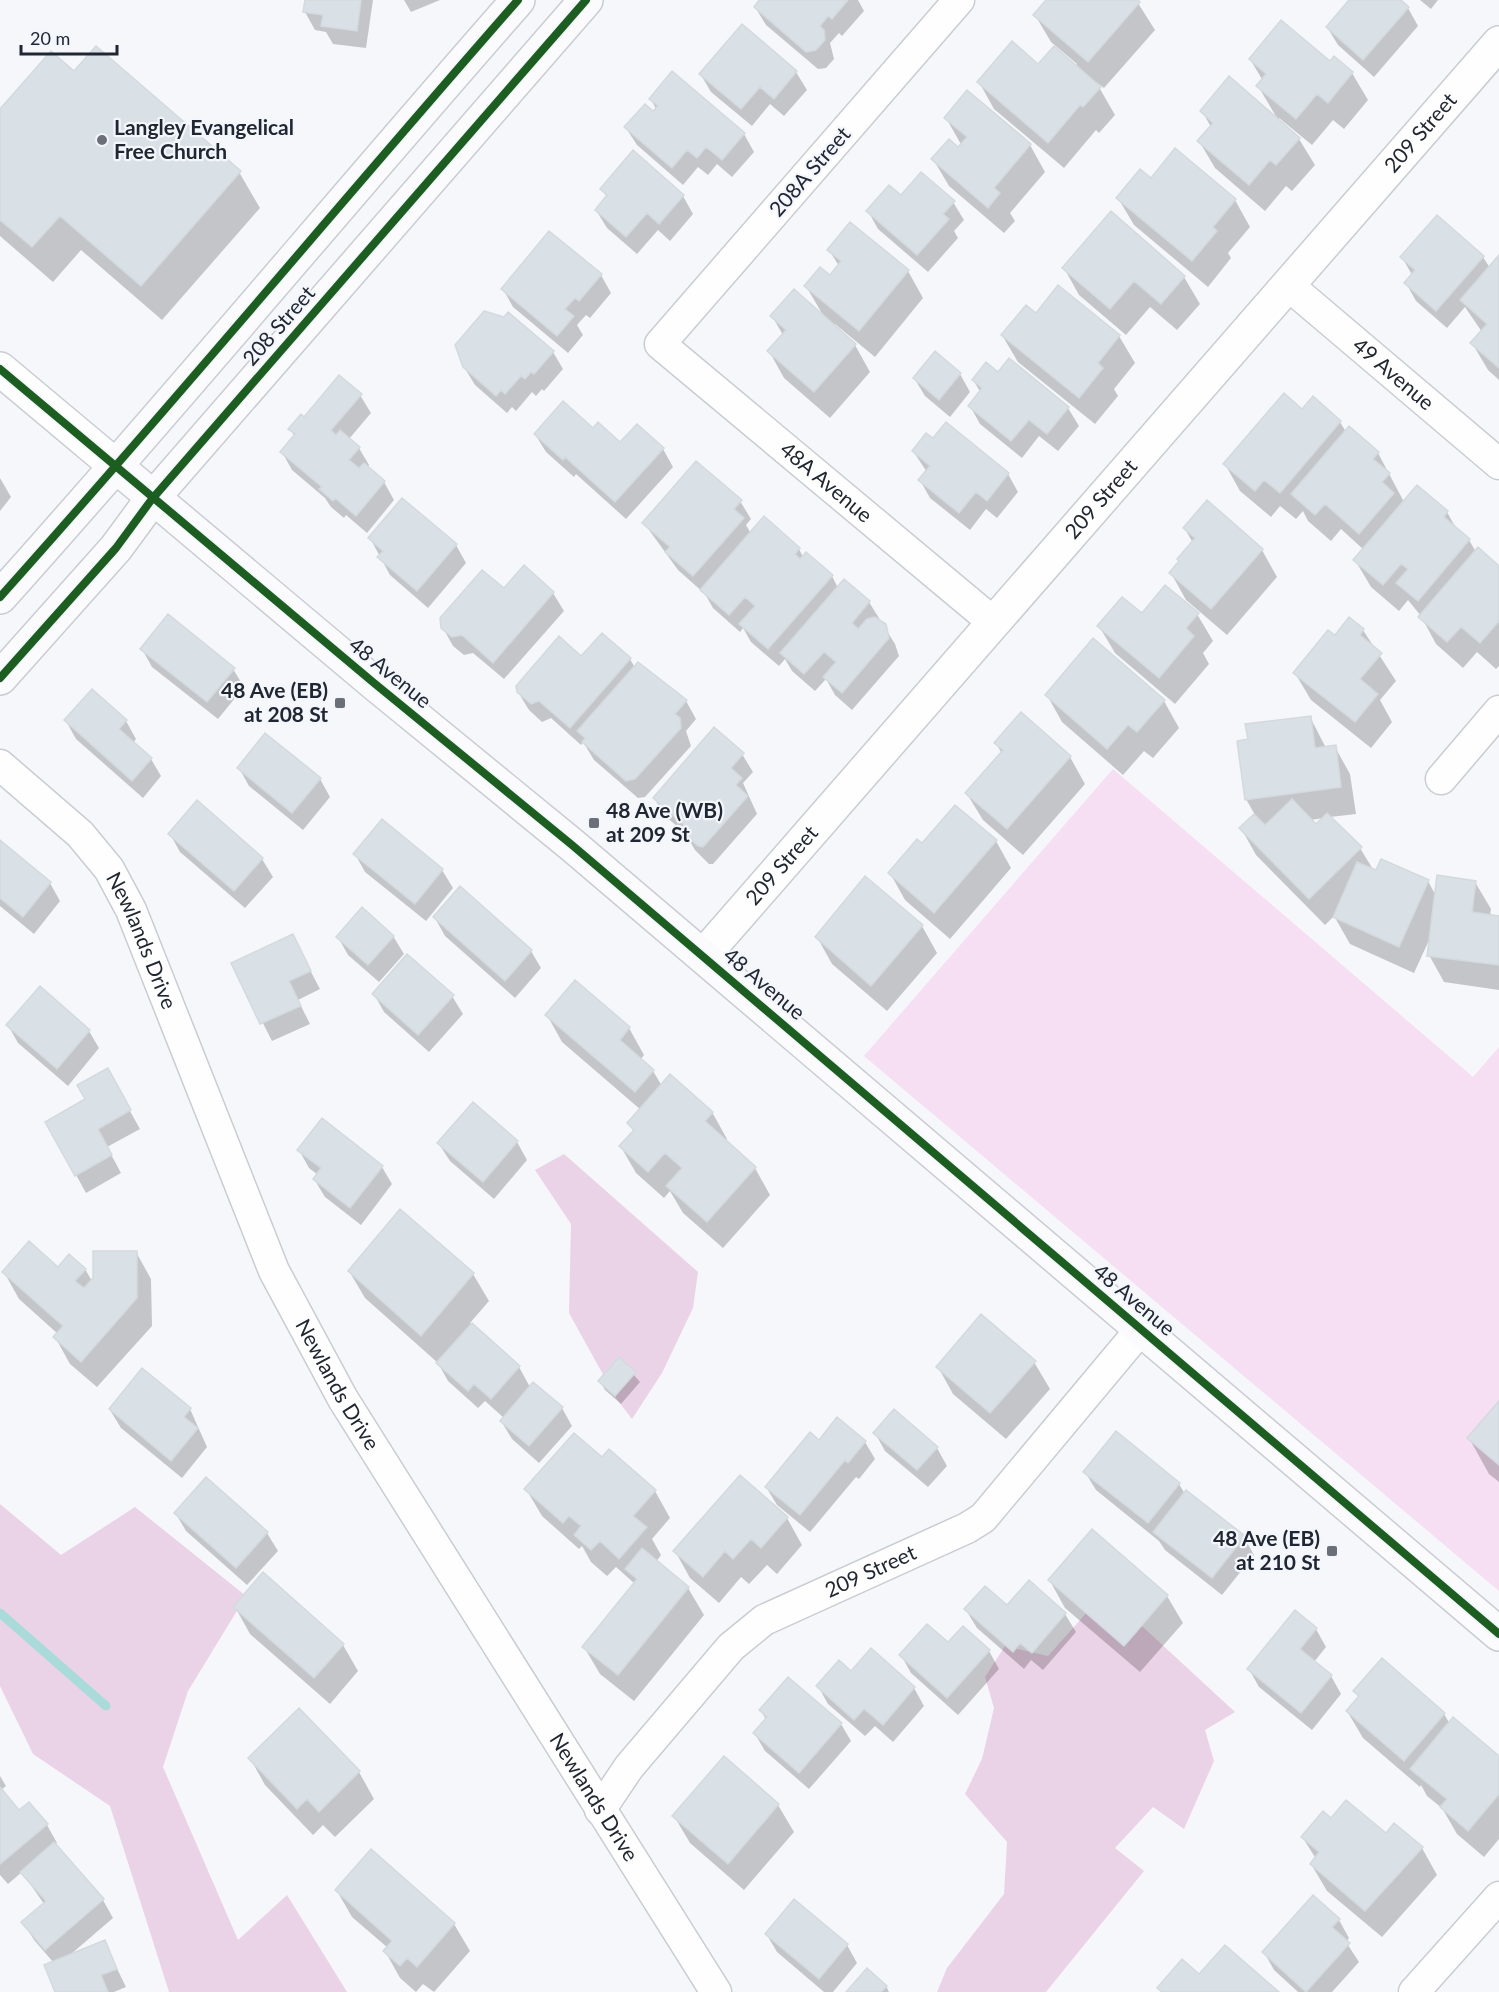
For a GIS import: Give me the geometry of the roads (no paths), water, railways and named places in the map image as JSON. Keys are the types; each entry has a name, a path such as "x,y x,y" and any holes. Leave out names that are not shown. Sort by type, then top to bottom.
{"main road":[{"name":"208 Street","path":"0,597 117,467 357,184 518,0"},
{"name":"208 Street","path":"0,678 116,548 152,499 586,0"},
{"name":"48 Avenue","path":"117,467 152,499 704,956 1499,1634"}],"street":[{"name":"208A Street","path":"660,344 959,0"},
{"name":"209 Street","path":"704,956 1499,43"},
{"name":"49 Avenue","path":"1288,285 1499,464"},
{"name":"48A Avenue","path":"660,344 993,622"},
{"name":"48 Avenue","path":"0,369 117,467"},
{"path":"1441,779 1499,711"},
{"name":"Newlands Drive","path":"0,765 80,834 109,869 131,910 274,1271 343,1399 716,1992"},
{"name":"209 Street","path":"600,1810 629,1767 746,1632 764,1620 967,1528 983,1518 1141,1329"},
{"path":"1414,1992 1499,1897"}],"waterway":[{"path":"0,1613 106,1706"}],"place":[{"name":"Langley Evangelical Free Church","path":"102,140"},
{"name":"48 Ave (EB) at 208 St","path":"340,703"},
{"name":"48 Ave (WB) at 209 St","path":"594,823"},
{"name":"48 Ave (EB) at 210 St","path":"1332,1551"}]}
